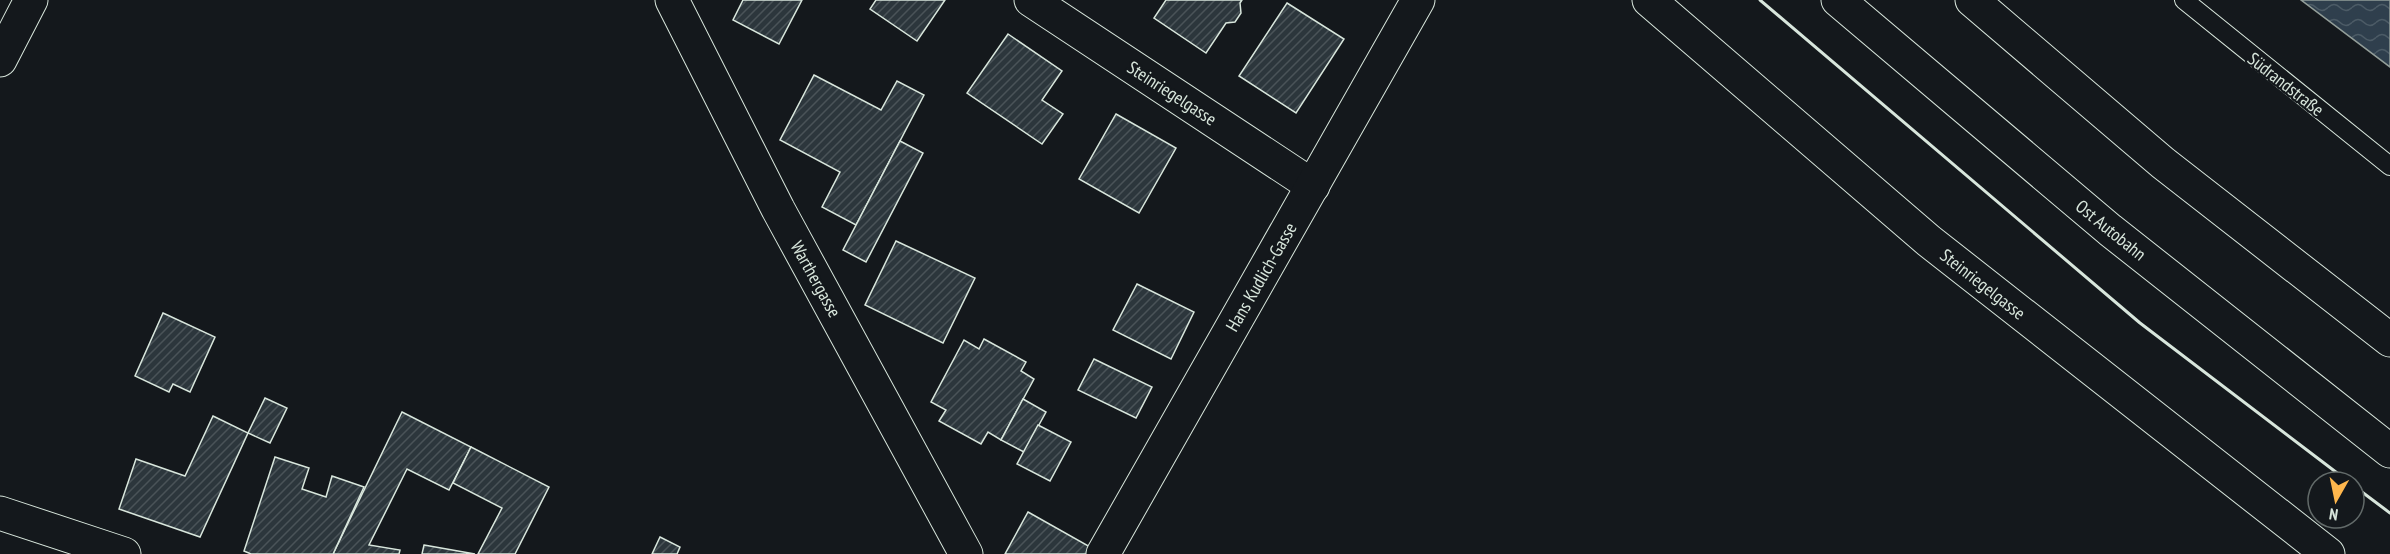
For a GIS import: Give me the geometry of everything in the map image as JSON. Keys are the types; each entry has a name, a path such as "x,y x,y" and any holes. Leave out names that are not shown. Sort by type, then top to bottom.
{"main road":[{"path":"0,60 31,0"},
{"name":"Warthergasse","path":"672,0 778,209 966,554"},
{"name":"Steinriegelgasse","path":"1031,0 1313,186"},
{"name":"Hans Kudlich-Gasse","path":"1103,554 1418,0"},
{"name":"Steinriegelgasse","path":"1649,0 1929,241 2328,554"},
{"name":"Ost Autobahn","path":"1838,0 2110,230 2390,452"},
{"path":"1972,0 2163,163 2390,340"},
{"path":"0,513 124,554"}],"lane":[{"name":"Südrandstraße","path":"2184,0 2390,166"}],"water":[{"path":"2301,0 2390,0 2390,67"}],"building":[{"path":"743,0 802,0 779,44 733,20"},
{"path":"876,0 945,0 917,41 870,9"},
{"path":"1166,0 1242,0 1241,13 1235,22 1226,23 1206,53 1154,18"},
{"path":"1287,3 1344,39 1296,113 1239,76"},
{"path":"1008,34 1062,71 1042,100 1063,114 1042,144 967,93"},
{"path":"814,75 881,110 897,81 924,95 856,225 822,207 840,172 780,140"},
{"path":"1116,114 1176,148 1139,213 1079,179"},
{"path":"900,141 923,153 866,262 843,250"},
{"path":"896,241 975,278 943,343 865,305"},
{"path":"1137,284 1194,312 1171,359 1113,330"},
{"path":"163,313 215,337 190,392 173,384 169,392 135,376"},
{"path":"984,339 1026,362 1021,371 1034,379 1001,440 988,432 981,444 939,421 946,410 931,402 964,340 979,349"},
{"path":"1094,359 1152,387 1136,418 1078,390"},
{"path":"265,398 287,408 270,443 248,433"},
{"path":"1023,399 1046,412 1024,452 1001,440"},
{"path":"402,412 471,447 449,490 407,469 369,545 400,550 399,554 333,554"},
{"path":"213,416 248,433 200,537 119,509 136,459 185,476"},
{"path":"1038,425 1071,442 1050,481 1017,464"},
{"path":"471,447 549,487 515,554 478,554 502,508 453,483"},
{"path":"275,457 309,468 302,489 326,497 332,476 364,487 333,554 251,554 244,551"},
{"path":"1028,512 1092,548 1089,554 1005,554"},
{"path":"660,537 680,547 677,554 652,554"},
{"path":"424,545 475,554 422,554"}],"wall":[{"path":"1760,0 2140,323 2333,470"},
{"path":"2366,495 2390,513"}]}
